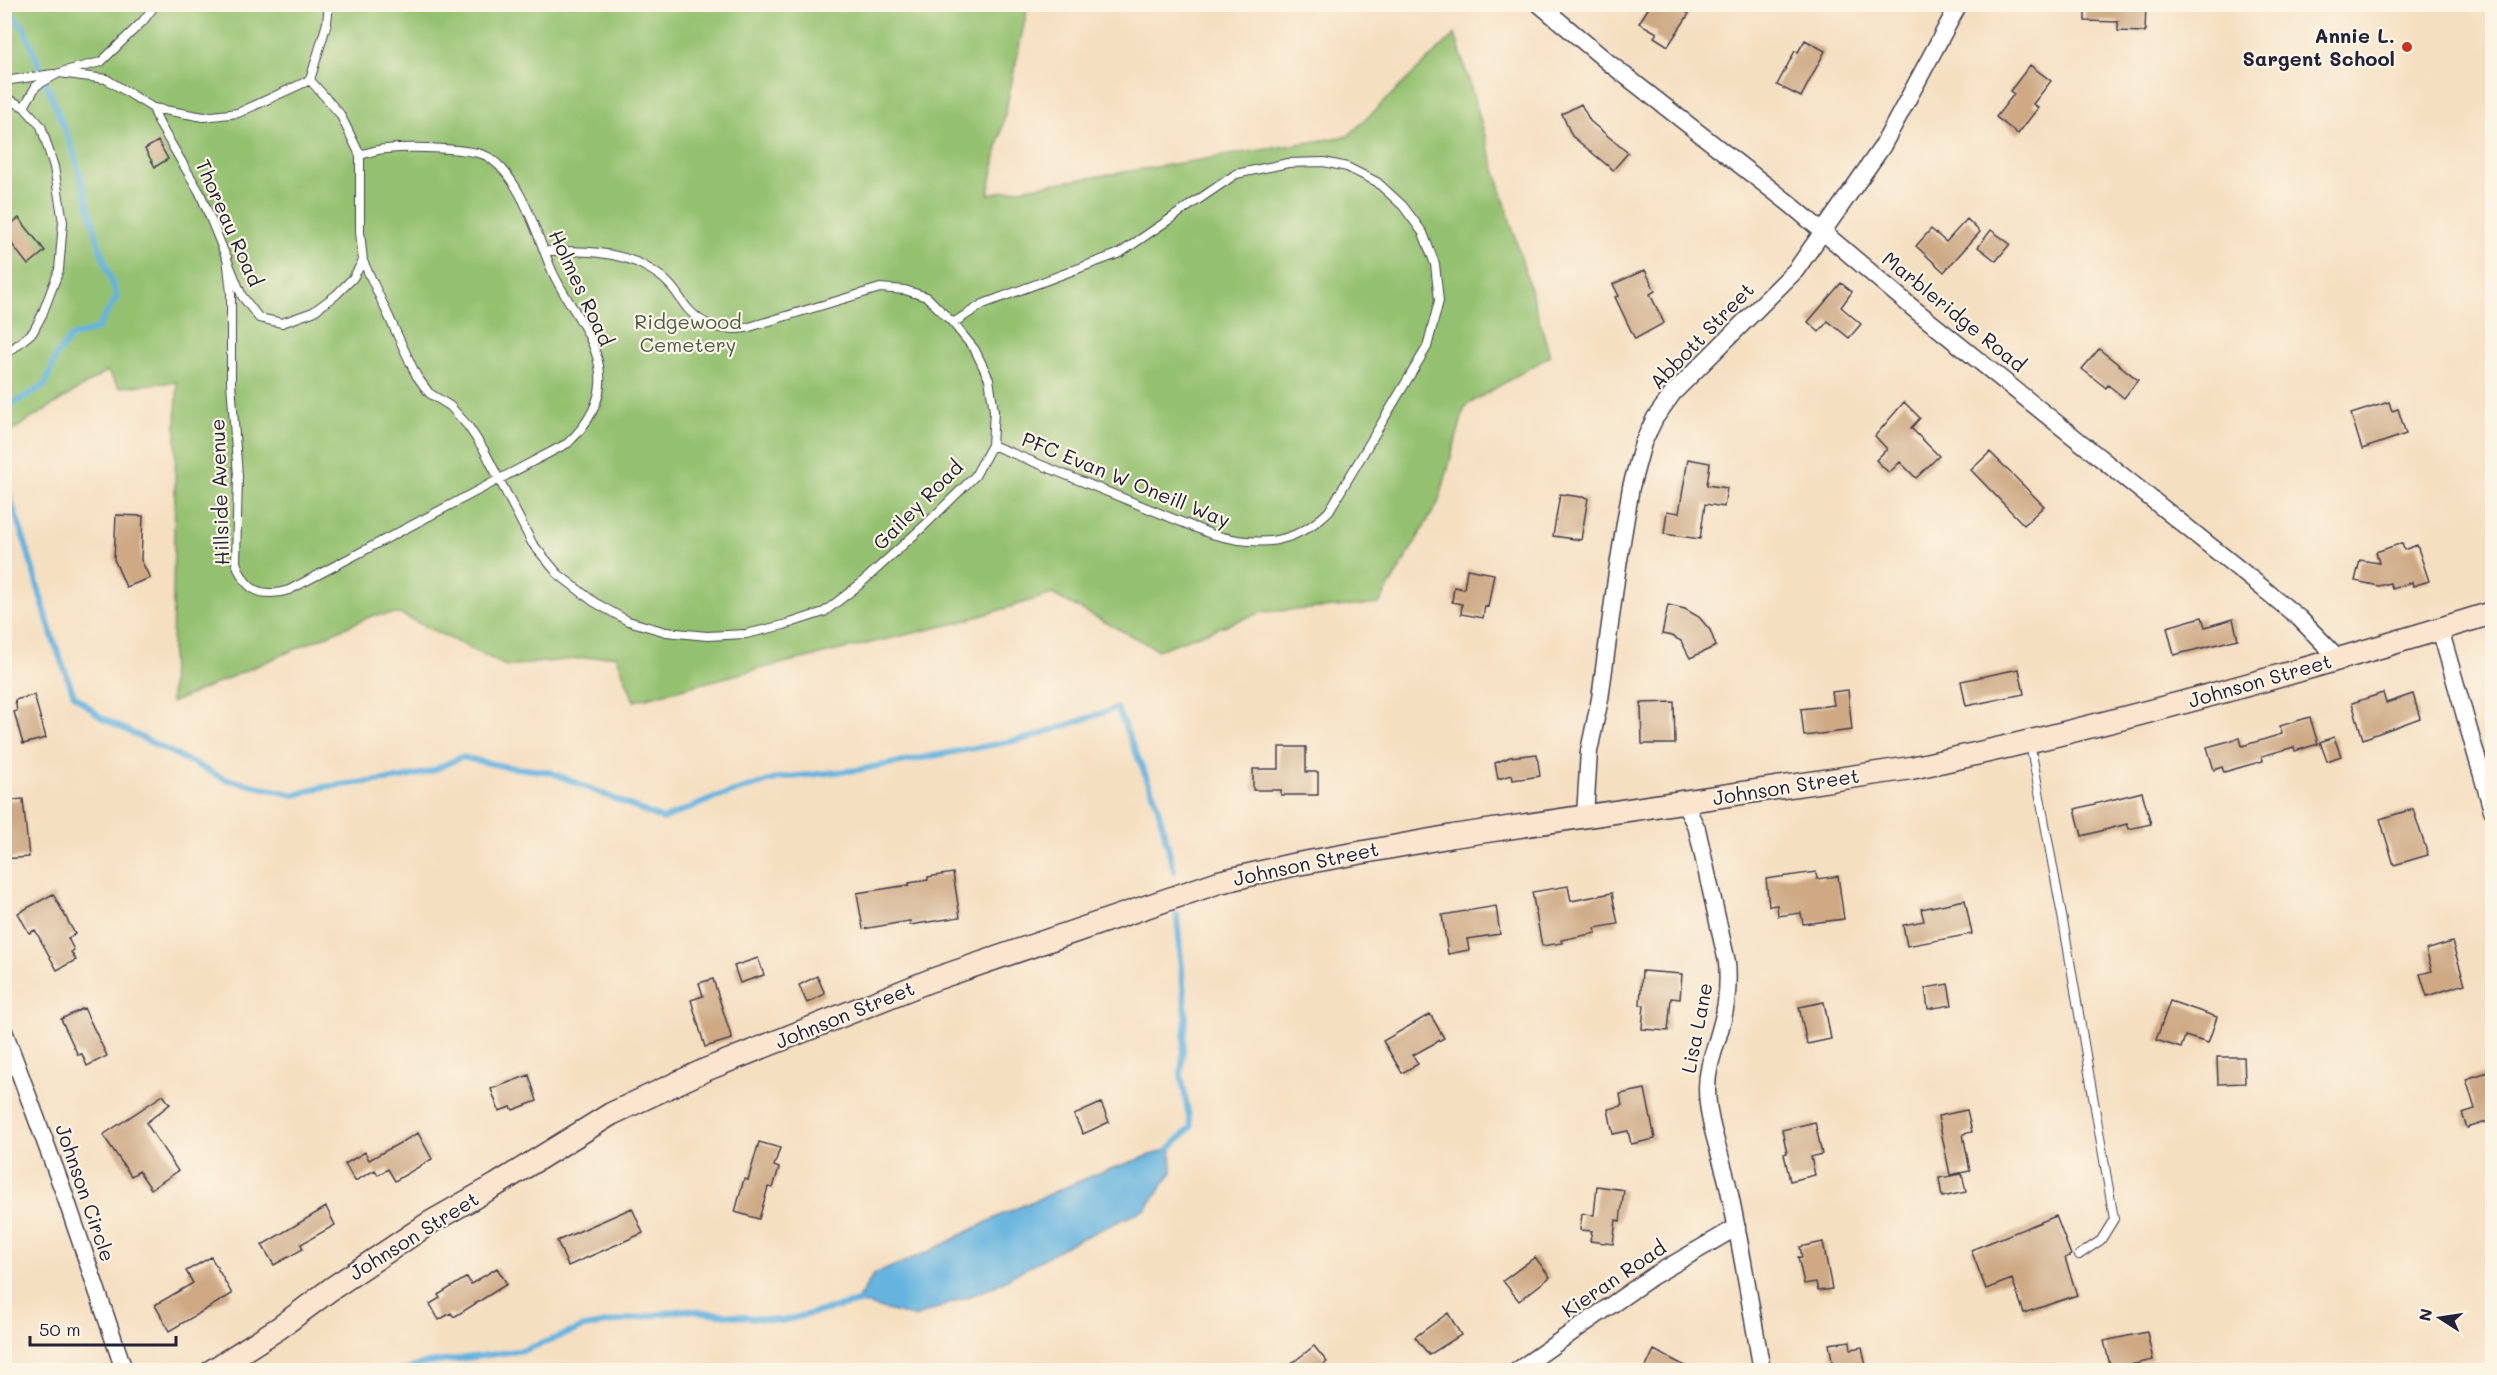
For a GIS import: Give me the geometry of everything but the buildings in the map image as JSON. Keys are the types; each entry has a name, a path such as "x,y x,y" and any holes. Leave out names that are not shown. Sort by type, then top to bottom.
{"street":[{"name":"Marbleridge Road","path":"1539,4 2299,618 2338,658"},
{"name":"Abbott Street","path":"1585,816 1589,751 1600,699 1631,487 1643,443 1655,418 1673,393 1796,270 1882,147 1959,4"},
{"name":"Johnson Street","path":"213,1371 431,1222 611,1114 705,1070 816,1024 929,981 1219,882 1366,850 1911,768 2030,742 2211,695 2493,614"},
{"path":"2440,629 2493,810"},
{"name":"Lisa Lane","path":"1684,802 1697,828 1727,962 1729,982 1726,1009 1708,1067 1707,1088 1711,1126 1721,1153 1737,1227 1762,1371"},
{"name":"Johnson Circle","path":"4,1031 124,1371"},
{"name":"Kieran Road","path":"1518,1371 1653,1276 1737,1227"}],"lane":[{"path":"4,81 59,73 101,63 143,21 156,4"},
{"path":"24,107 36,86 59,73 105,79 153,108 204,117 238,113 310,80 327,23 329,4"},
{"path":"310,80 340,114 360,155 360,232 363,261 416,375 429,393 450,406 468,426 500,481"},
{"path":"4,97 24,107 41,126 54,167 63,222 59,270 42,315 33,333 4,356"},
{"name":"Thoreau Road","path":"153,108 160,125 200,193 242,296 259,318 282,323 313,312 336,295 353,278 363,261"},
{"name":"Holmes Road","path":"360,155 385,148 470,151 488,156 505,171 523,203 553,274 584,327 599,366 600,391 586,425 568,443 500,481"},
{"name":"PFC Evan W Oneill Way","path":"953,323 983,304 1120,253 1236,174 1288,163 1324,162 1347,167 1377,182 1403,206 1423,233 1435,264 1439,301 1427,347 1329,511 1312,527 1280,540 1238,542 1211,534 992,445"},
{"name":"Gailey Road","path":"500,481 532,543 558,574 594,602 628,621 666,632 707,636 746,634 824,612 850,592 925,525 975,476 992,445 994,411 989,379 975,350 953,323 927,297 905,290 880,288 730,331 708,326 688,309 668,282 643,265 618,257 579,251 545,251"},
{"name":"Hillside Avenue","path":"227,257 231,293 231,383 238,476 236,562 240,574 254,590 272,595 290,590 500,481"},
{"path":"2030,742 2114,1219 2101,1240 2079,1255"}],"green space":[{"name":"Ridgewood Cemetery","path":"5,5 1028,5 988,194 1348,136 1455,34 1550,356 1465,406 1439,501 1379,604 1262,612 1158,650 1052,594 957,623 754,670 634,701 616,655 506,666 400,614 374,615 171,703 177,382 119,387 107,371 5,435"}],"water":[{"path":"1171,1148 1172,1172 1146,1209 1071,1243 991,1288 914,1317 856,1302 874,1274 928,1252 1001,1215 1096,1174"}],"waterway":[{"path":"4,5 24,28 73,150 101,251 117,297 97,329 71,337 56,356 45,385 4,409"},
{"path":"4,481 25,542 52,636 74,695 102,718 225,779 295,795 323,787 402,778 432,771 461,757 507,767 550,772 663,819 714,798 779,778 857,770 1029,738 1117,708 1156,800 1174,871"},
{"path":"1165,1153 1191,1127 1181,1075 1186,1017 1177,915"},
{"path":"406,1370 421,1364 525,1350 584,1327 684,1310 782,1321 862,1301"}],"place":[{"name":"Annie L. Sargent School","path":"2407,47"}]}
